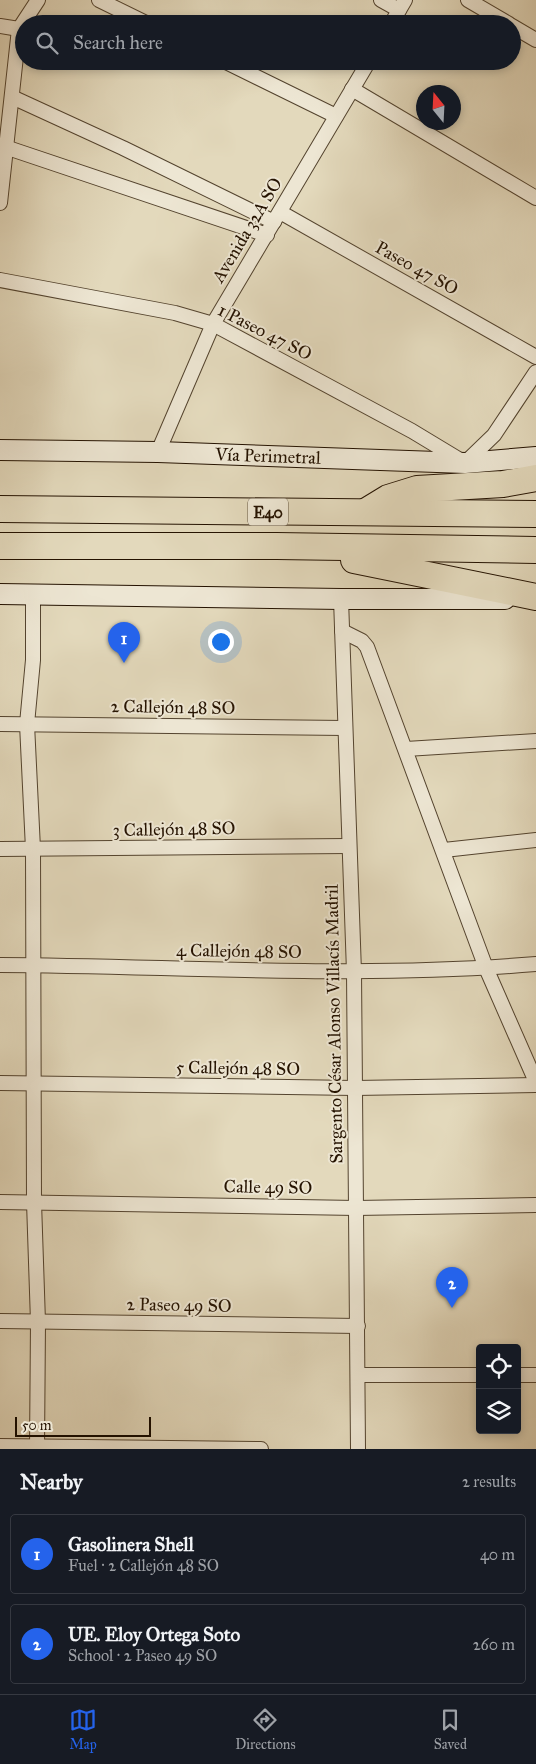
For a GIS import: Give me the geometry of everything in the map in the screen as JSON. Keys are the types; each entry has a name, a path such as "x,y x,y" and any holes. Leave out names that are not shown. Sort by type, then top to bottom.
{"highway":[{"path":"363,514 388,498 417,489 503,484 536,478"},
{"name":"E40","path":"0,508 363,514 536,514"},
{"name":"E40","path":"0,546 277,546 536,550"},
{"path":"277,546 412,570 536,598"}],"street":[{"path":"28,15 38,0"},
{"path":"99,0 130,15"},
{"path":"381,0 402,5"},
{"path":"468,0 494,15"},
{"path":"0,26 15,28"},
{"path":"521,31 536,40"},
{"path":"0,203 4,148 15,67"},
{"path":"242,70 336,116"},
{"name":"Avenida 32A SO","path":"158,452 213,324 364,70"},
{"path":"352,90 536,198"},
{"name":"Paseo 47 SO","path":"12,97 277,217 536,357"},
{"path":"4,148 267,235"},
{"name":"1 Paseo 47 SO","path":"0,280 176,313 213,324 412,431 465,463"},
{"path":"465,463 494,435 536,372"},
{"name":"Vía Perimetral","path":"0,450 158,452 465,463 536,457"},
{"path":"0,594 341,599 536,598"},
{"path":"33,594 33,660 27,724 33,849 34,1202 38,1322 36,1447"},
{"name":"Sargento César Alonso Villacís Madril","path":"341,599 348,846 354,972 358,1449"},
{"path":"342,631 362,641 367,647 444,850 486,968 536,1083"},
{"name":"2 Callejón 48 SO","path":"0,724 345,728"},
{"path":"406,749 536,741"},
{"path":"444,850 536,840"},
{"name":"3 Callejón 48 SO","path":"0,849 348,846"},
{"name":"4 Callejón 48 SO","path":"0,965 354,972 486,968 536,964"},
{"name":"5 Callejón 48 SO","path":"0,1083 355,1088 536,1083"},
{"name":"Calle 49 SO","path":"0,1202 356,1208 536,1205"},
{"name":"2 Paseo 49 SO","path":"0,1321 358,1326"},
{"path":"358,1375 476,1375"},
{"path":"521,1375 536,1375"},
{"path":"0,1446 261,1449"}],"place":[{"name":"Gasolinera Shell","path":"124,663"},
{"name":"UE. Eloy Ortega Soto","path":"452,1308"}]}
